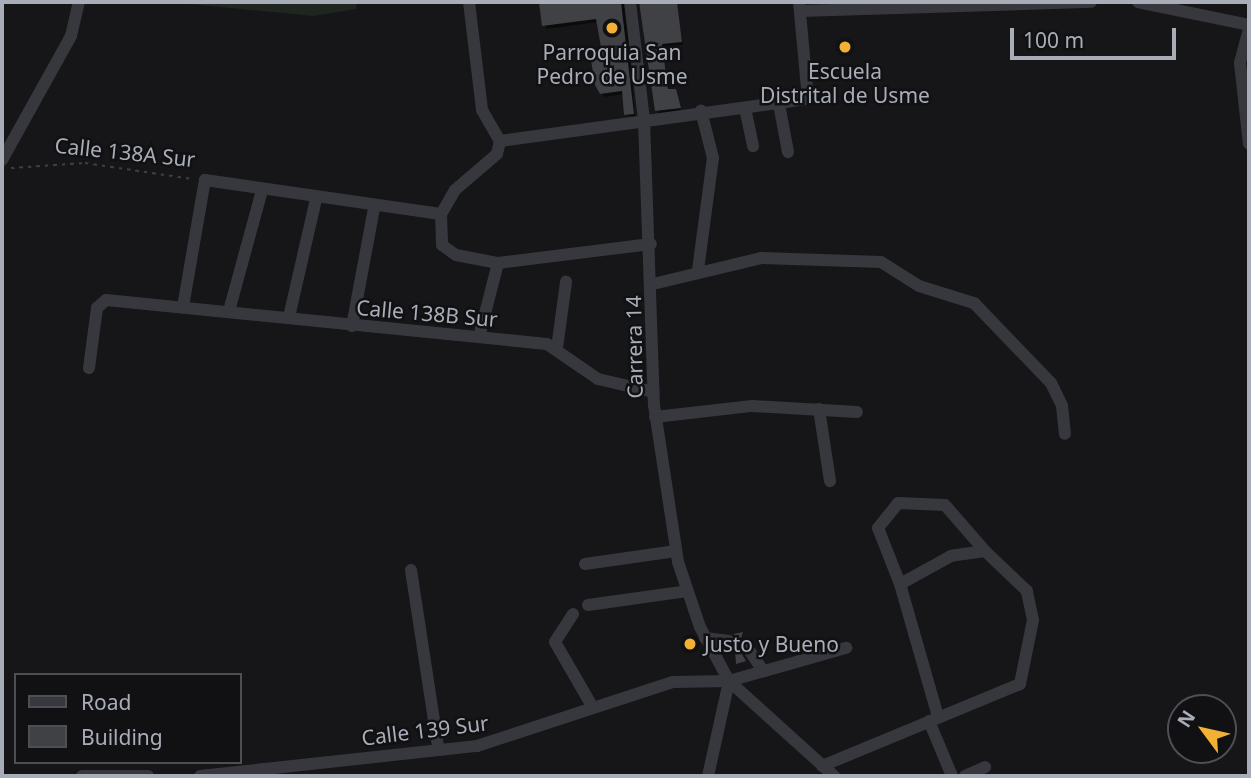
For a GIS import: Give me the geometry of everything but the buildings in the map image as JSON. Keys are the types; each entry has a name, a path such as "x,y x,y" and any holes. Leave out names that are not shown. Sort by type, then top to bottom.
{"street":[{"path":"2,159 71,36 79,2"},
{"path":"469,2 482,110 500,141 497,154 455,190 441,214 442,245 456,255 498,263 651,244"},
{"name":"Carrera 14","path":"630,2 644,120 653,284 655,417 676,551 687,591 705,638 729,681 834,776"},
{"path":"500,141 701,111 808,99 800,6 1091,2"},
{"path":"1138,2 1249,27 1240,63 1249,145"},
{"path":"779,104 788,152"},
{"path":"745,108 753,146"},
{"path":"698,270 713,158 701,111"},
{"path":"183,307 205,180 374,208 441,214"},
{"path":"229,311 262,190"},
{"path":"289,317 316,199"},
{"path":"352,326 374,208"},
{"path":"653,284 698,270 761,258 869,258 931,291 963,297 1051,383 1062,406 1065,434"},
{"path":"479,337 498,263"},
{"path":"557,348 566,282"},
{"name":"Calle 138B Sur","path":"89,368 100,303 229,311 352,326 479,337 557,348 598,379 654,392"},
{"path":"655,417 752,406 856,412"},
{"path":"819,409 830,481"},
{"path":"822,766 933,717 1006,691 1020,684 1028,668 1033,621 1027,592 985,551 945,505 898,503 878,528 900,584 933,717 952,776"},
{"path":"586,564 676,551"},
{"path":"900,584 951,556 985,551"},
{"path":"411,570 438,747"},
{"path":"588,605 687,591"},
{"path":"573,614 555,642 592,706"},
{"path":"705,638 729,640"},
{"path":"747,647 763,671"},
{"name":"Calle 139 Sur","path":"200,776 270,774 512,738 592,706 673,682 729,681 846,648"},
{"path":"708,776 729,681"},
{"path":"965,776 985,767"},
{"path":"82,776 148,776"}],"path":[{"name":"Calle 138A Sur","path":"2,174 27,162 85,163 205,180"}],"shaded area":[{"path":"169,2 357,2 356,9 313,16"}],"place":[{"name":"Parroquia San Pedro de Usme","path":"612,28"},
{"name":"Escuela Distrital de Usme","path":"845,47"},
{"name":"Justo y Bueno","path":"690,644"}]}
